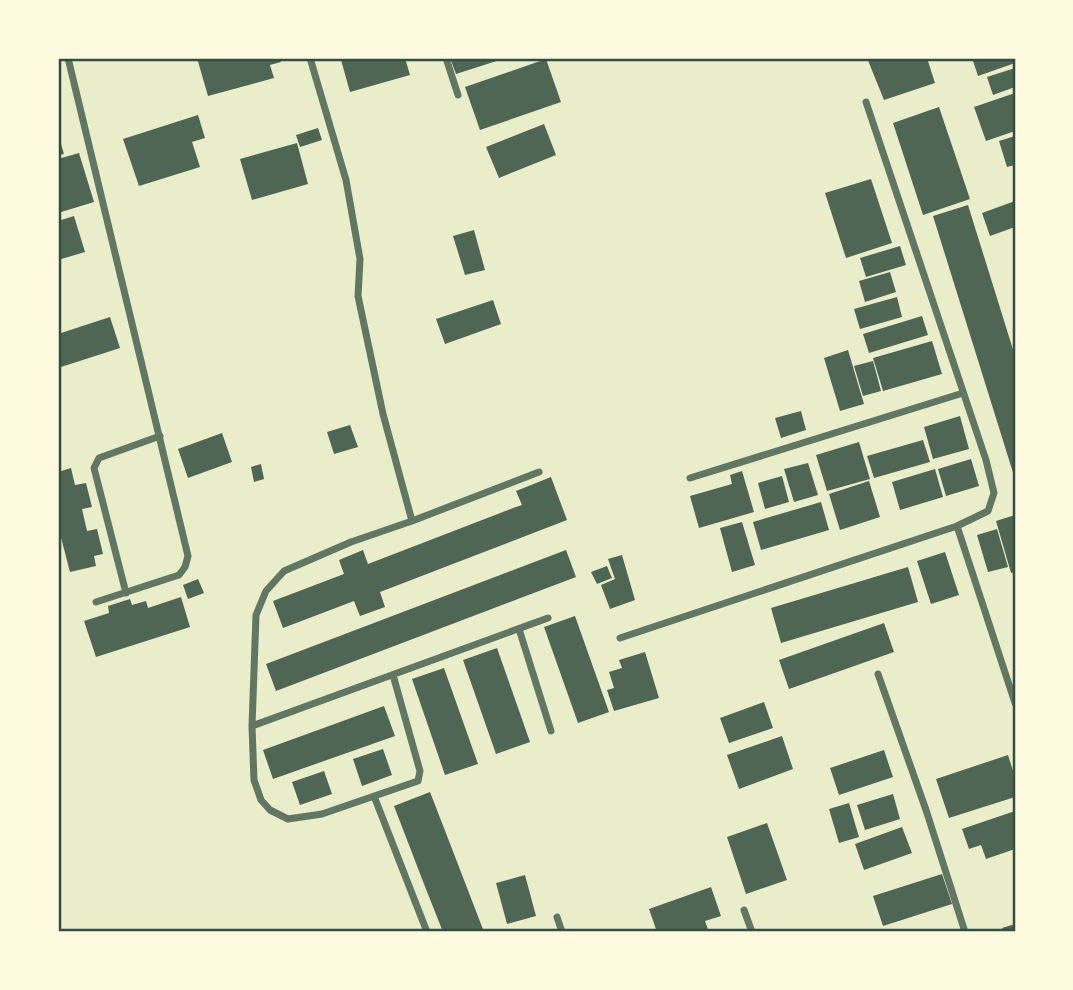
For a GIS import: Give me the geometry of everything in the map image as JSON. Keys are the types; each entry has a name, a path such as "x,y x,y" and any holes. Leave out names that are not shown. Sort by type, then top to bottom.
{"street":[{"path":"68,58 188,556 186,567 179,575 96,602"},
{"path":"310,58 345,180 360,258 358,296 383,414 412,521"},
{"path":"446,58 458,95"},
{"path":"620,638 957,526 988,511 994,493 986,460 866,102"},
{"path":"690,478 962,393"},
{"path":"125,593 94,468 99,458 160,436"},
{"path":"393,675 420,771 418,781 322,814 288,819 270,810 261,800 254,780 252,726 256,615 266,591 284,570 351,542 539,472"},
{"path":"957,526 1015,703"},
{"path":"252,726 548,618"},
{"path":"519,629 551,731"},
{"path":"878,674 965,932"},
{"path":"374,796 426,932"},
{"path":"744,910 752,932"},
{"path":"557,917 562,932"}],"building":[{"path":"197,58 280,58 281,62 270,65 274,78 208,96"},
{"path":"405,58 410,75 350,92 341,60"},
{"path":"450,58 506,58 456,74"},
{"path":"867,58 927,58 935,83 884,100"},
{"path":"972,58 1015,58 1015,63 978,76"},
{"path":"546,59 561,102 480,130 465,87"},
{"path":"1015,68 1015,87 993,95 987,77"},
{"path":"1015,93 1015,131 986,141 974,107"},
{"path":"939,107 970,199 923,215 893,123"},
{"path":"198,115 205,138 192,142 200,167 139,186 123,139"},
{"path":"544,124 556,155 499,178 486,147"},
{"path":"318,128 322,140 300,147 296,135"},
{"path":"58,134 64,154 58,155"},
{"path":"1015,136 1015,165 1007,167 999,141"},
{"path":"297,143 308,184 252,200 240,159"},
{"path":"79,153 94,202 58,213 58,159"},
{"path":"871,179 892,243 846,258 825,193"},
{"path":"1015,201 1015,227 990,236 982,213"},
{"path":"968,205 1015,356 1015,479 933,216"},
{"path":"74,216 85,252 58,260 58,221"},
{"path":"474,230 485,270 465,275 453,236"},
{"path":"900,246 906,265 866,277 860,258"},
{"path":"890,272 896,292 865,302 859,281"},
{"path":"897,297 902,317 860,329 854,309"},
{"path":"493,300 501,324 445,344 436,319"},
{"path":"922,316 928,335 869,353 863,334"},
{"path":"110,317 120,348 61,367 58,334"},
{"path":"932,341 942,374 883,391 873,358"},
{"path":"848,350 864,404 840,411 824,358"},
{"path":"873,361 881,391 863,396 854,366"},
{"path":"801,411 806,430 781,438 775,418"},
{"path":"960,416 969,449 933,459 924,427"},
{"path":"350,425 358,447 334,454 327,432"},
{"path":"222,433 232,462 188,478 178,449"},
{"path":"923,440 930,462 874,478 867,456"},
{"path":"859,442 870,479 827,491 816,455"},
{"path":"971,459 979,486 946,496 938,469"},
{"path":"808,463 818,495 794,502 784,469"},
{"path":"261,464 264,479 254,482 251,467"},
{"path":"71,468 75,485 86,483 92,507 82,509 87,531 97,529 103,554 94,556 96,566 70,572 58,526 58,472"},
{"path":"935,469 943,497 900,510 892,482"},
{"path":"742,471 754,512 699,528 690,496 732,484 730,475"},
{"path":"782,476 789,502 765,509 758,483"},
{"path":"551,477 567,520 380,592 385,607 360,616 354,601 283,628 273,601 344,574 339,560 363,550 368,564 522,505 516,491"},
{"path":"869,481 880,517 840,530 829,494"},
{"path":"821,502 829,530 761,550 753,522"},
{"path":"1015,515 1015,572 1011,573 996,521"},
{"path":"742,522 755,565 732,572 720,528"},
{"path":"997,529 1008,567 988,572 977,535"},
{"path":"566,550 576,577 276,691 266,664"},
{"path":"945,552 959,595 931,604 917,561"},
{"path":"622,555 635,600 610,609 601,585 615,579 608,559"},
{"path":"607,566 612,578 597,584 591,572"},
{"path":"908,567 918,602 781,643 771,608"},
{"path":"198,579 204,593 188,599 183,585"},
{"path":"181,597 190,627 96,657 84,621 109,613 108,606 130,599 132,605 146,601 148,608"},
{"path":"575,616 609,712 578,723 544,627"},
{"path":"884,623 894,652 789,689 779,660"},
{"path":"497,648 530,742 496,754 463,660"},
{"path":"645,652 659,698 614,711 607,690 614,688 609,672 622,668 619,660"},
{"path":"444,668 478,764 445,775 412,679"},
{"path":"764,702 773,728 729,743 720,718"},
{"path":"384,706 395,736 273,779 263,750"},
{"path":"782,736 793,769 739,789 727,755"},
{"path":"383,749 392,775 362,786 353,759"},
{"path":"884,750 893,777 839,795 830,768"},
{"path":"1008,755 1015,777 1015,797 949,818 936,779"},
{"path":"324,771 332,794 300,805 292,782"},
{"path":"430,792 484,932 443,932 424,884 394,806"},
{"path":"893,794 900,819 865,830 857,805"},
{"path":"849,803 859,837 839,843 829,809"},
{"path":"1015,811 1015,849 986,859 981,845 969,849 962,829"},
{"path":"767,823 787,880 746,894 727,837"},
{"path":"902,827 912,853 864,870 855,844"},
{"path":"942,874 952,904 883,926 873,896"},
{"path":"525,875 536,916 507,924 496,883"},
{"path":"711,887 721,916 705,921 709,932 657,932 649,909"},
{"path":"1015,924 1015,932 1003,932 1002,928"}]}
